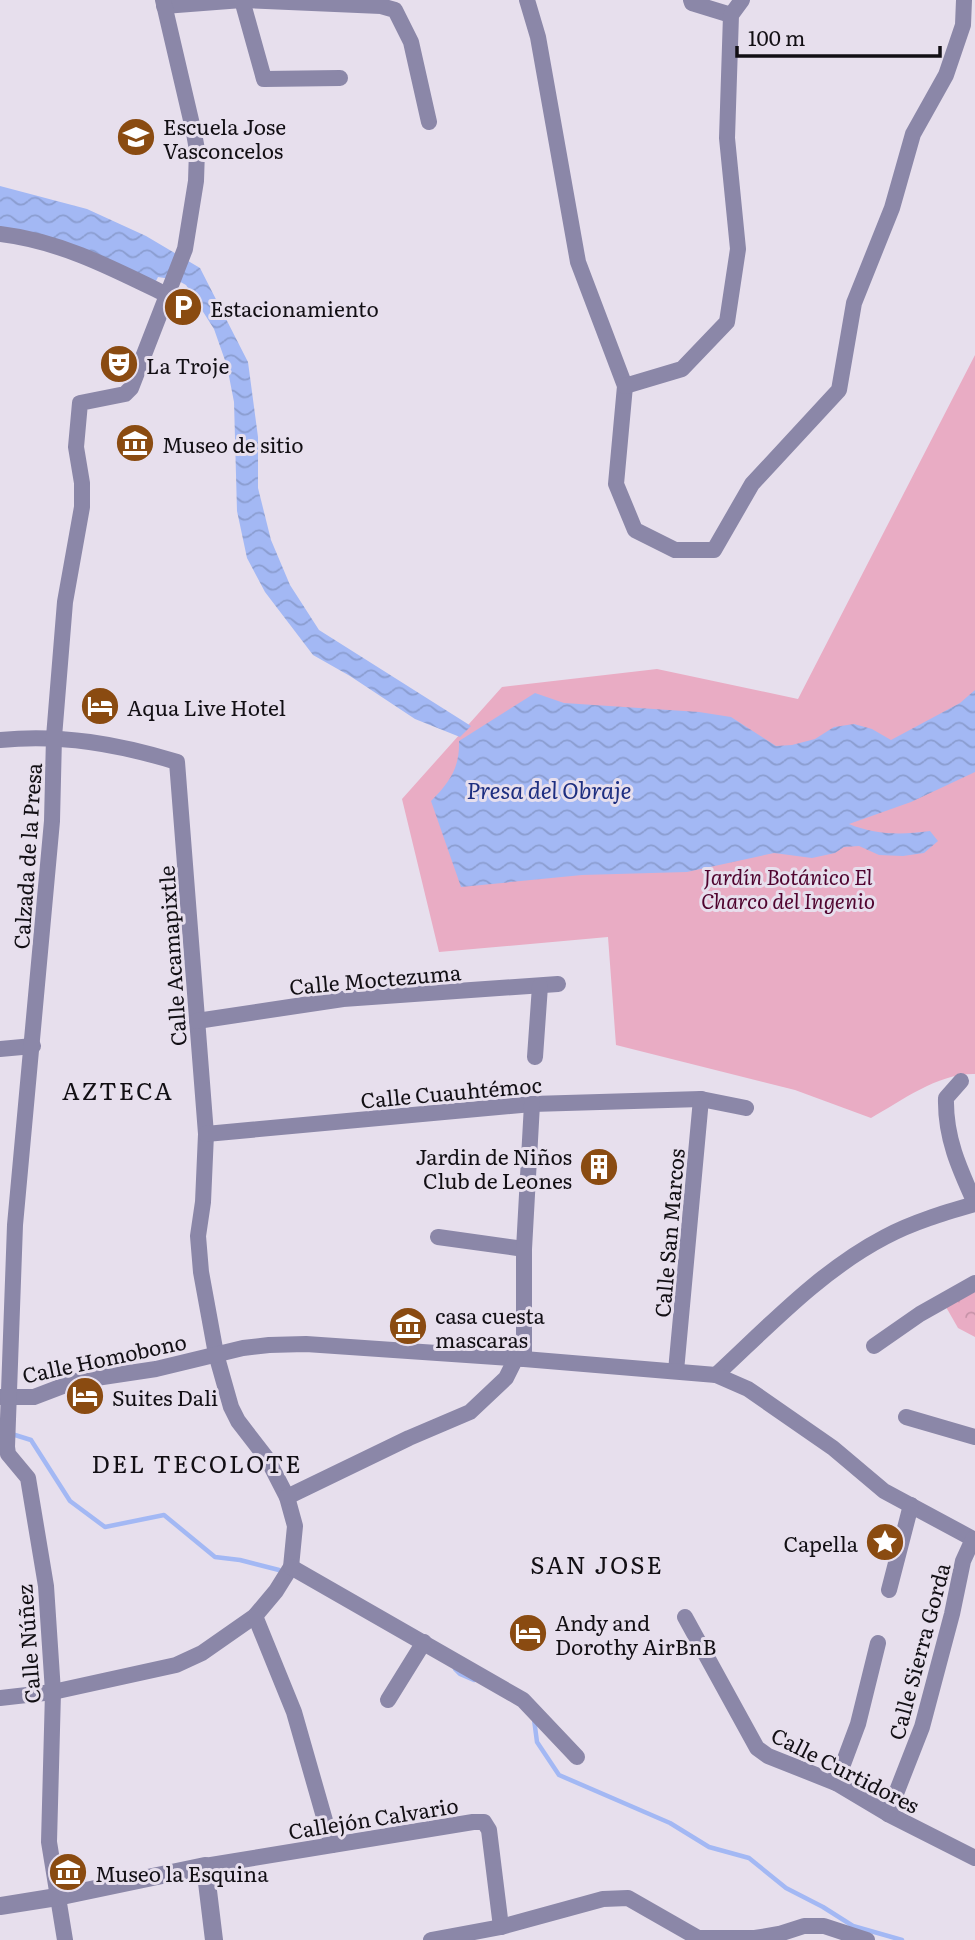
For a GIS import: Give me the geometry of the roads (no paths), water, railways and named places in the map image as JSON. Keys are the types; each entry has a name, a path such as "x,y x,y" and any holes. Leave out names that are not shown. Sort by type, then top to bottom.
{"street":[{"path":"527,0 538,37 578,262 625,386 615,484 635,530 675,550 714,550 752,484 839,390 854,303 892,208 913,134 946,75 963,25 964,0"},
{"path":"691,0 692,3 731,15"},
{"path":"625,386 682,369 727,322 738,249 727,138 731,15 742,0"},
{"path":"242,1 264,79 340,78"},
{"path":"0,234 27,237 77,253 167,292 185,249 194,200 197,150 164,3 242,1 381,6 395,10 411,42 429,122"},
{"name":"Calzada de la Presa","path":"5,1396 8,1211 33,1046 52,821 54,737 65,602 82,507 82,483 76,447 80,403 125,394 131,387 167,292"},
{"path":"0,740 54,737"},
{"name":"Calle Acamapixtle","path":"54,737 132,748 177,762 206,1134 204,1202 198,1236 201,1272 215,1352 231,1407 238,1421 268,1460 287,1497 295,1526 291,1567"},
{"name":"Calle Moctezuma","path":"197,1020 343,999 558,984"},
{"path":"535,1057 540,986"},
{"path":"0,1049 33,1046"},
{"path":"716,1376 810,1288 845,1261 885,1237 926,1218 975,1204 954,1156 945,1121 946,1098 961,1081"},
{"name":"Calle Cuauhtémoc","path":"206,1134 531,1104 701,1099 746,1108"},
{"name":"Calle San Marcos","path":"676,1371 701,1099"},
{"path":"287,1497 470,1412 506,1378 520,1358 531,1104"},
{"path":"438,1237 524,1249"},
{"path":"874,1346 920,1314 975,1283"},
{"name":"Calle Homobono","path":"5,1396 34,1397 76,1381 156,1369 215,1352 256,1346 306,1344 520,1358 716,1376 748,1389 832,1448 884,1492 974,1539"},
{"name":"Calle Núñez","path":"5,1396 4,1458 28,1478 50,1624 53,1692 50,1842 65,1940"},
{"path":"906,1417 975,1437"},
{"path":"889,1590 911,1504"},
{"name":"Calle Sierra Gorda","path":"888,1814 922,1727 953,1614 963,1561 974,1539"},
{"path":"0,1698 53,1692 175,1665 202,1653 255,1616 276,1591 291,1567 523,1700 578,1757"},
{"path":"255,1616 294,1712 332,1845"},
{"name":"Calle Curtidores","path":"685,1617 757,1748 768,1756 836,1783 888,1814 975,1858"},
{"path":"388,1700 424,1642"},
{"path":"836,1783 858,1724 878,1643"},
{"name":"Callejón Calvario","path":"205,1866 484,1822 489,1830 500,1934"},
{"path":"0,1906 205,1866 214,1940"},
{"path":"432,1940 484,1931 500,1934 603,1899 628,1898 698,1938 755,1938 804,1926 824,1926 867,1940"}],"water":[{"path":"0,186 87,209 146,236 200,268 248,362 258,437 258,488 271,540 290,585 319,630 471,726 460,737 415,719 313,655 265,592 247,558 237,511 234,402 227,366 214,329 186,285 177,280 158,277 154,285 0,227"},
{"name":"Presa del Obraje","path":"975,690 975,772 911,802 849,824 889,833 930,831 938,841 924,853 879,855 859,846 844,847 835,853 812,858 774,853 687,872 582,875 461,887 431,801 452,774 458,759 459,741 535,693 564,703 699,712 731,717 776,746 815,739 834,727 854,724 872,729 891,740 960,703"}],"waterway":[{"path":"15,1435 31,1440 70,1501 105,1527 164,1515 215,1557 279,1570"},
{"path":"455,1669 474,1680"},
{"path":"534,1719 537,1742 559,1775 670,1823 709,1847 749,1858 786,1888 853,1926 902,1940"}],"place":[{"name":"Escuela Jose Vasconcelos","path":"136,137"},
{"name":"Estacionamiento","path":"183,307"},
{"name":"La Troje","path":"119,364"},
{"name":"Museo de sitio","path":"135,443"},
{"name":"Aqua Live Hotel","path":"100,706"},
{"name":"Jardin de Niños Club de Leones","path":"599,1167"},
{"name":"casa cuesta mascaras","path":"408,1326"},
{"name":"Suites Dali","path":"85,1396"},
{"name":"Capella","path":"885,1542"},
{"name":"Andy and Dorothy AirBnB","path":"528,1633"},
{"name":"Museo la Esquina","path":"68,1872"}],"district":[{"name":"AZTECA","path":"118,1089"},
{"name":"DEL TECOLOTE","path":"197,1462"},
{"name":"SAN JOSE","path":"597,1563"}],"park label":[{"name":"Jardín Botánico El Charco del Ingenio","path":"788,887"}]}
